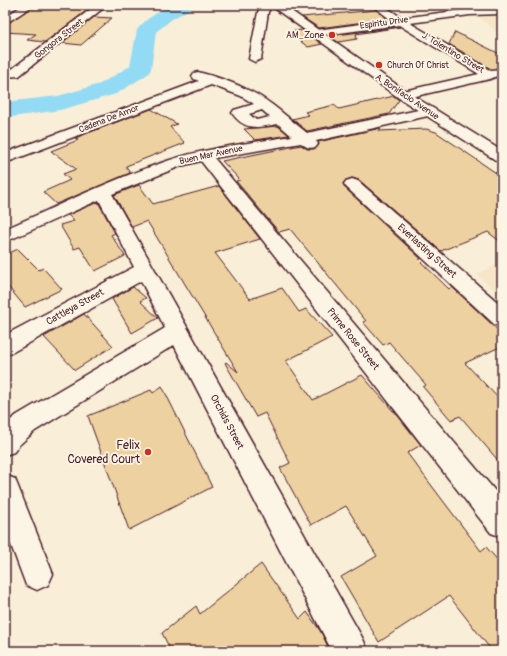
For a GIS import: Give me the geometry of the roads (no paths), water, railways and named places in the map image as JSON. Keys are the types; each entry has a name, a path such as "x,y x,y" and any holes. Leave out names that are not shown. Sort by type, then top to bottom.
{"street":[{"path":"5,21 29,5"},
{"name":"Gongora Street","path":"10,73 102,5"},
{"path":"255,59 263,12 268,5"},
{"name":"A. Bonifacio Avenue","path":"275,5 428,112 502,157"},
{"name":"J. Tolentino Street","path":"377,5 398,20 490,75"},
{"name":"Espiritu Drive","path":"316,33 398,20 498,9"},
{"path":"403,95 502,72"},
{"path":"189,73 245,93 264,105 316,148"},
{"name":"Cadena De Amor","path":"5,158 212,80"},
{"path":"264,105 239,113 255,124 281,119"},
{"name":"Buen Mar Avenue","path":"5,236 153,171 204,155 329,134 428,112"},
{"name":"Prime Rose Street","path":"204,155 502,522"},
{"name":"Everlasting Street","path":"352,184 502,318"},
{"name":"Orchids Street","path":"103,192 146,269 351,651"},
{"name":"Cattleya Street","path":"5,346 146,269"},
{"path":"5,443 9,437 26,423 179,331"},
{"path":"5,489 37,574"}],"waterway":[{"path":"5,110 60,103 108,89 140,69 147,30 166,15 184,5"}],"place":[{"name":"AM_Zone","path":"332,35"},
{"name":"Church Of Christ","path":"379,65"},
{"name":"Felix Covered Court","path":"148,452"}]}
